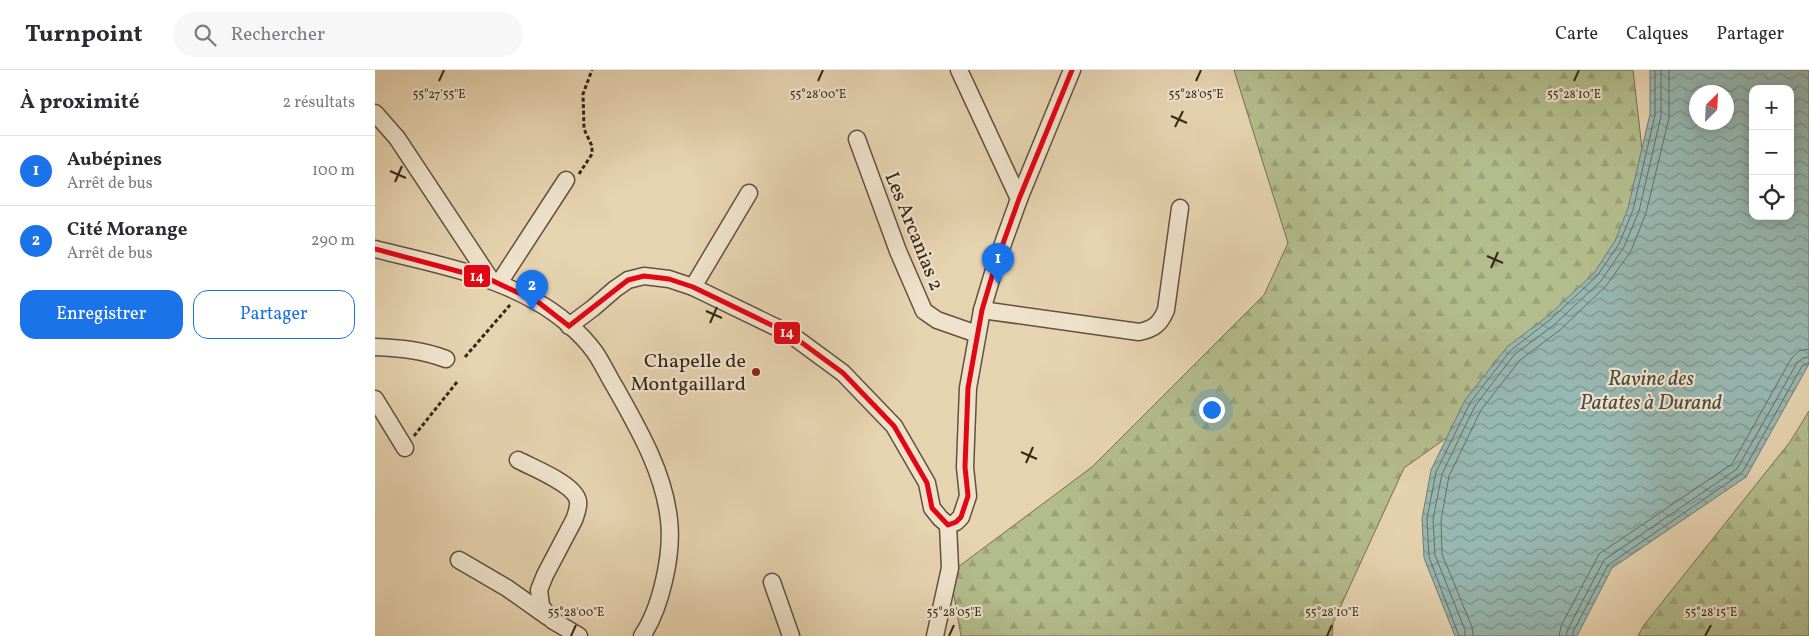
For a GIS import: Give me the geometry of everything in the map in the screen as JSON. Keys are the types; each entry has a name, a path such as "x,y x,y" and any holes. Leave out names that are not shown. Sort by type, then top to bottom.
{"street":[{"path":"959,70 1019,199"},
{"path":"949,525 961,517 968,496 965,467 968,388 982,310 996,263 1019,199 1072,70"},
{"path":"375,113 397,138 495,281"},
{"name":"Les Arcanias 2","path":"857,139 898,251 924,311 942,323 977,334"},
{"path":"495,281 566,180"},
{"path":"693,288 749,193"},
{"path":"982,310 1139,332 1150,330 1158,324 1166,310 1180,208"},
{"path":"375,249 495,281 538,302 569,326 594,351 636,424 660,478 669,520 668,564 657,606 642,636"},
{"path":"569,326 628,280 644,276 669,280 693,288 790,334 843,373 894,426 927,483 932,508 949,525"},
{"path":"375,347 411,349 428,352 446,359"},
{"path":"375,399 405,448"},
{"path":"518,460 567,486 575,493 578,501 574,520 539,590 541,606 555,627"},
{"path":"935,636 950,568 949,525"},
{"path":"459,560 507,588 555,627 579,636"},
{"path":"772,582 791,636"}],"path":[{"path":"566,180 580,174 592,154 592,146 584,129 583,94 592,70"},
{"path":"465,357 520,293"},
{"path":"405,448 457,382"}],"green space":[{"path":"1234,70 1633,70 1658,288 1404,468 1333,623 1332,636 961,636 950,573 1092,467 1264,295 1288,243"},
{"path":"1809,411 1809,636 1638,636 1644,625 1790,442"}],"water":[{"name":"Ravine des Patates à Durand","path":"1650,70 1809,70 1809,364 1746,477 1612,568 1577,636 1455,636 1424,558 1422,519 1431,470 1465,400 1507,347 1548,316 1594,273 1615,241 1628,208 1650,114"}],"transit line":[{"name":"14","path":"569,326 628,280 644,276 669,279 693,287 790,334 843,373 894,426 927,483 932,508 948,525 956,522 961,517 968,496 965,467 968,388 982,310 996,263 1019,199 1072,70"},
{"name":"14","path":"375,249 491,280 538,302 569,326"}],"place":[{"name":"Aubépines","path":"998,284"},
{"name":"Cité Morange","path":"532,311"},
{"name":"Chapelle de Montgaillard","path":"756,372"}]}
